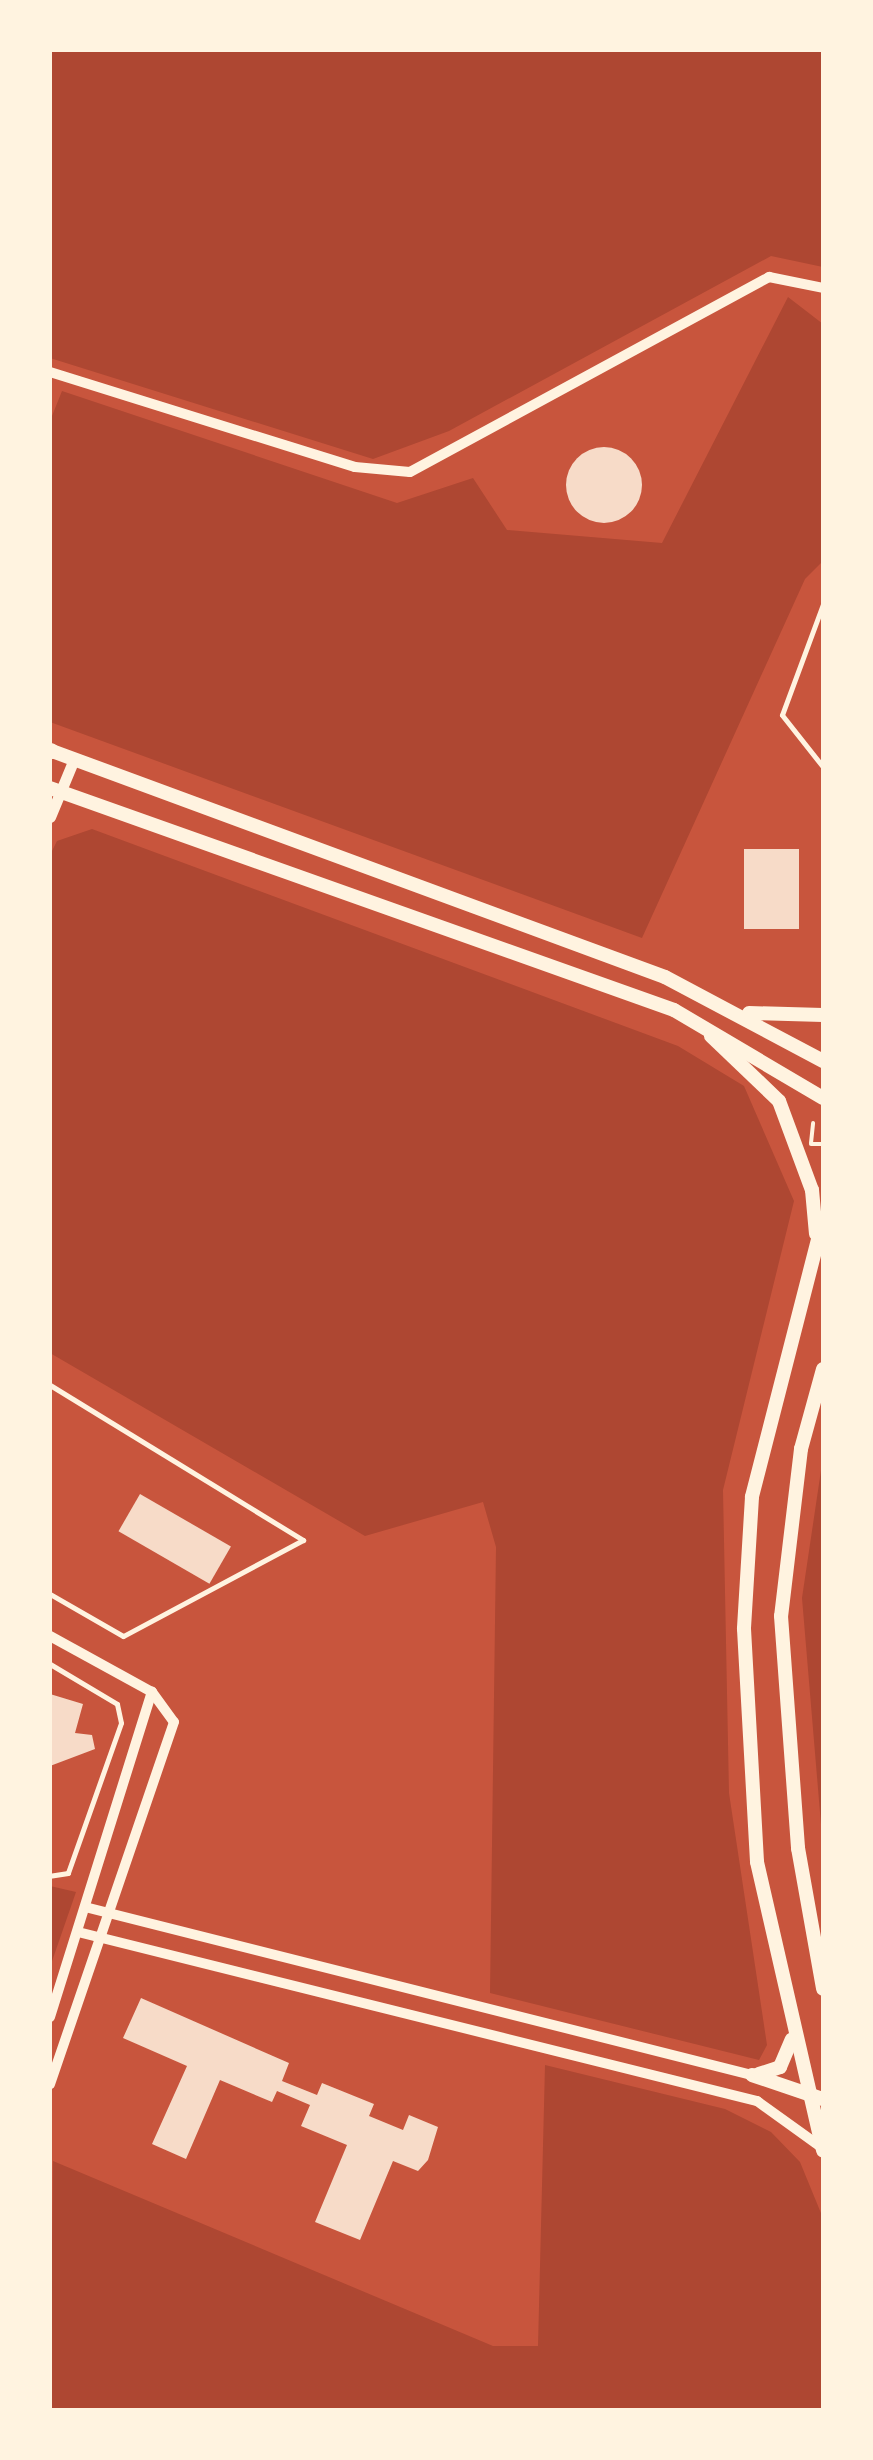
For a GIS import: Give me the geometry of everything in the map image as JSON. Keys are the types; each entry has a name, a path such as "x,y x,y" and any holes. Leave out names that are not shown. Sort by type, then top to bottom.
{"main road":[{"path":"50,752 743,1013 823,1062"},
{"path":"56,790 674,1010 823,1098"},
{"path":"674,1010 746,1060 779,1101 812,1190 816,1243"},
{"path":"743,1013 823,1014"},
{"path":"823,1220 752,1497 744,1629 756,1862 792,2034 816,2097 823,2150"},
{"path":"823,1369 801,1448 780,1616 798,1848 823,1989"},
{"path":"752,2075 780,2067 792,2034"},
{"path":"752,2075 816,2097"}],"street":[{"path":"50,372 355,467 410,472 769,277 823,288"},
{"path":"50,817 56,790 74,759"},
{"path":"50,1636 152,1692 174,1722 50,2084"},
{"path":"50,2016 152,1692"},
{"path":"86,1907 752,2075"},
{"path":"78,1932 508,2034 757,2101 823,2150"},
{"path":"508,2013 508,2034"}],"lane":[{"path":"823,604 782,716 823,767"},
{"path":"50,1384 303,1540 122,1636 50,1594"},
{"path":"50,1664 121,1713 68,1874 50,1876"}],"path":[{"path":"812,1123 810,1145 823,1144"}],"shaded area":[{"path":"50,50 823,50 823,267 771,256 449,431 373,459 50,358"},
{"path":"788,297 823,324 823,561 805,579 642,938 50,722 50,421 62,391 397,503 473,478 507,530 662,543"},
{"path":"92,829 678,1046 744,1086 794,1201 723,1490 729,1793 767,2045 759,2060 490,1993 496,1547 483,1502 365,1536 50,1353 50,855 57,841"},
{"path":"823,1457 823,1848 802,1598"},
{"path":"50,1886 76,1892 50,1967"},
{"path":"545,2065 725,2109 771,2132 800,2162 823,2218 823,2410 50,2410 53,2161 493,2346 538,2346"}],"building":[{"path":"604,447 619,449 631,458 640,470 640,500 631,512 619,521 604,523 589,521 577,512 568,500 566,485 568,470 577,458 589,449"},
{"path":"744,849 799,849 799,929 744,929"},
{"path":"140,1494 231,1546 209,1584 118,1531"},
{"path":"50,1694 83,1704 75,1733 92,1735 95,1749 50,1766"},
{"path":"141,1998 289,2063 282,2081 317,2095 322,2083 374,2104 369,2116 403,2130 409,2115 438,2127 428,2160 418,2171 393,2161 360,2240 315,2222 347,2145 301,2126 310,2105 277,2091 272,2102 220,2080 186,2159 152,2144 187,2066 123,2038"}]}
